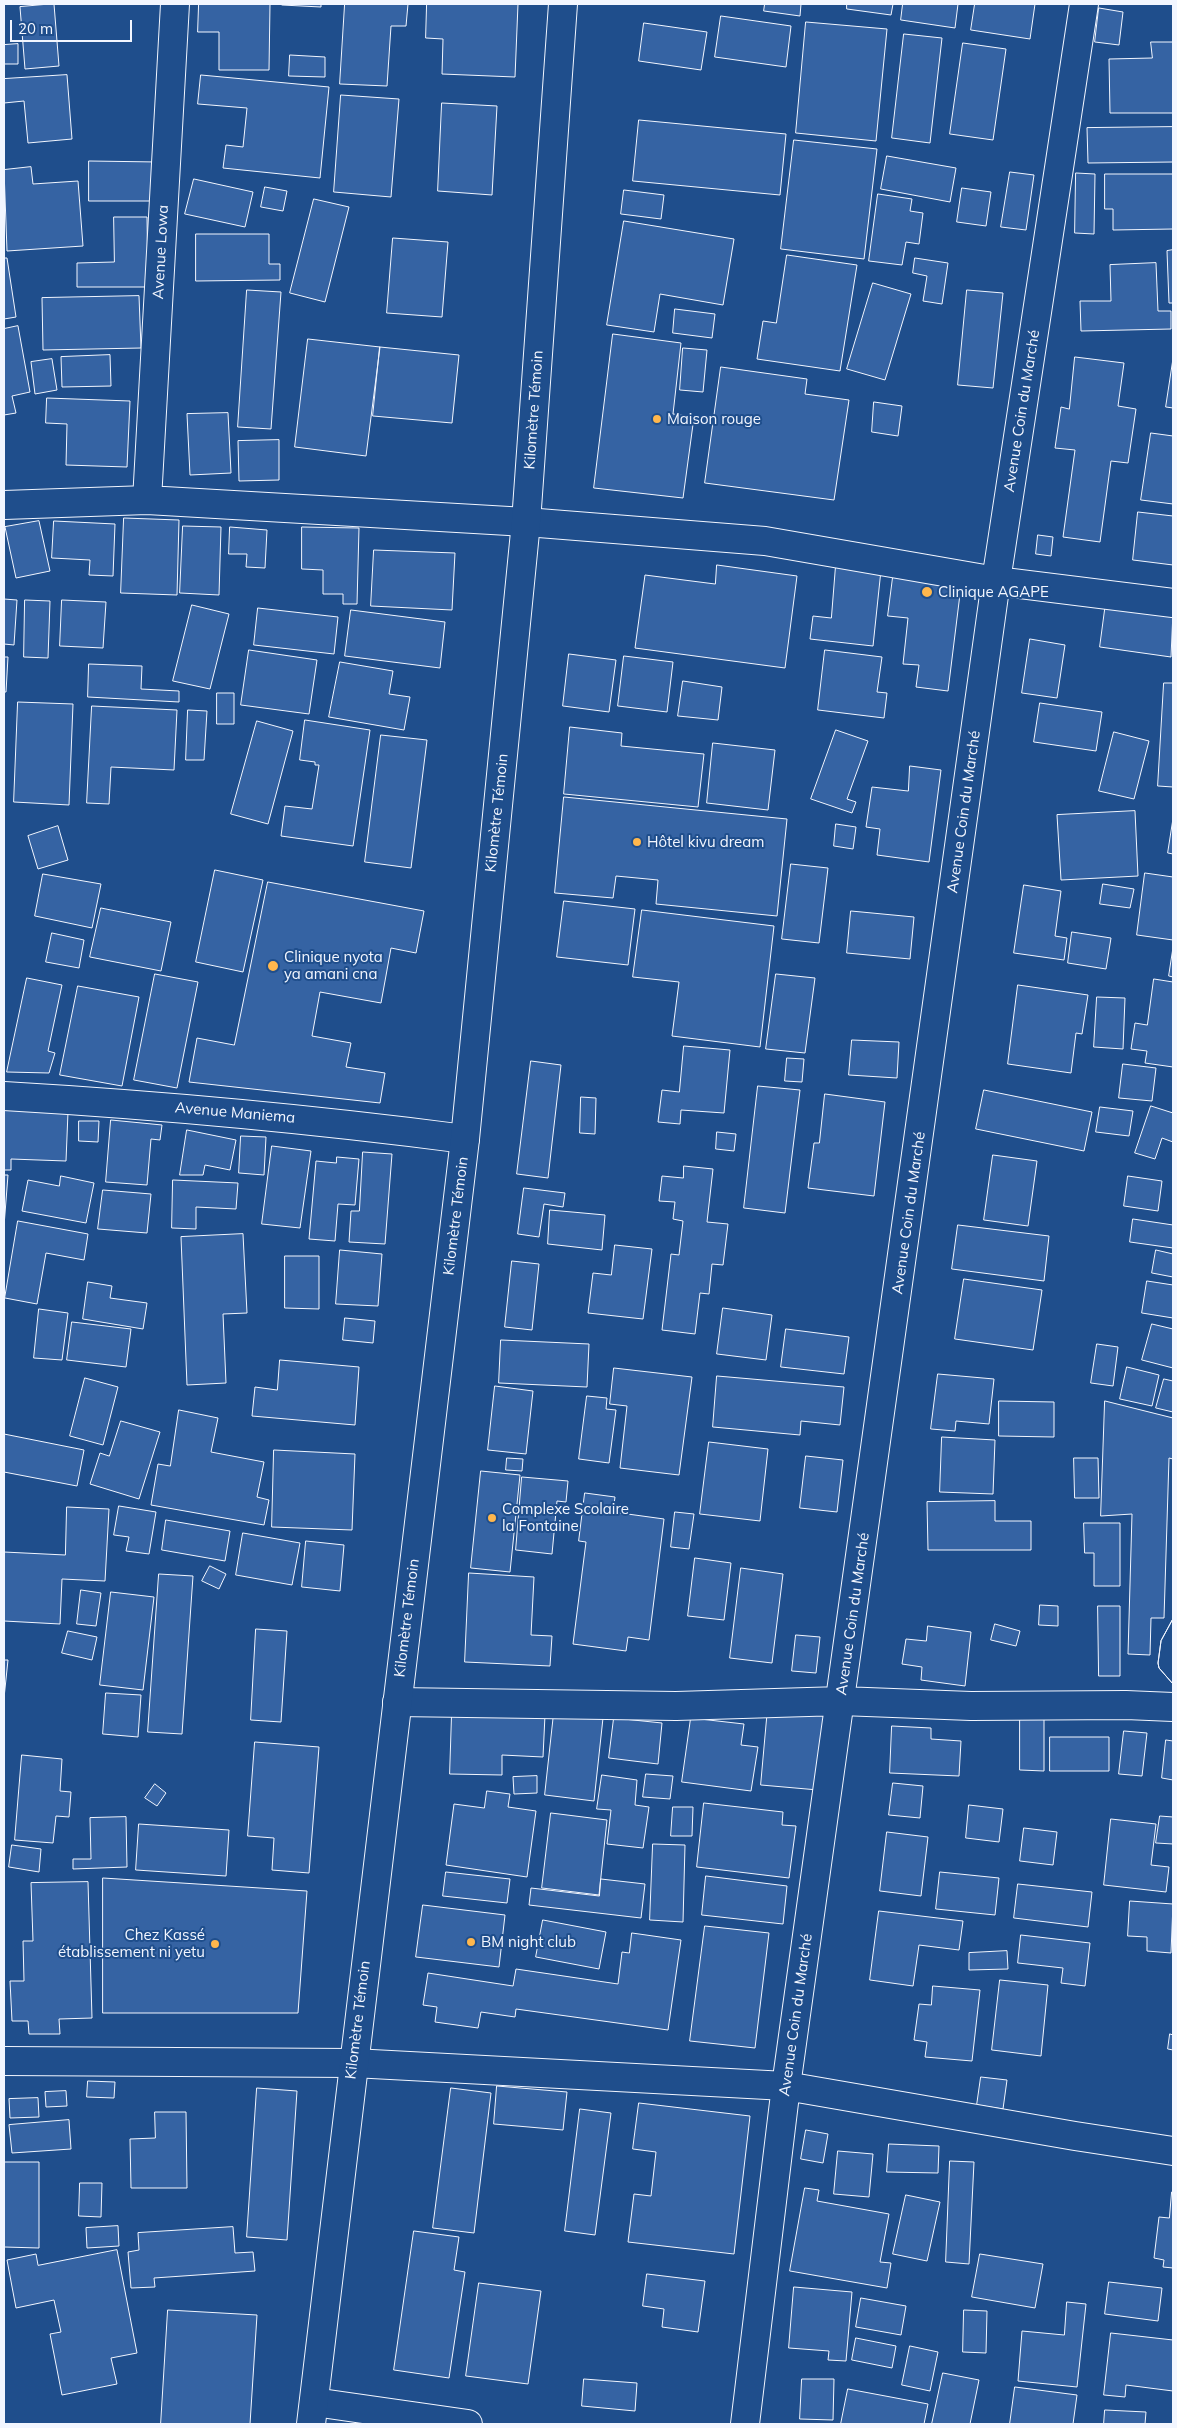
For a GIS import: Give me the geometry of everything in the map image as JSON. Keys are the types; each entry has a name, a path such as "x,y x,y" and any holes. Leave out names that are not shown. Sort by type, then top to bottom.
{"street":[{"name":"Avenue Lowa","path":"147,500 176,4"},
{"name":"Kilomètre Témoin","path":"312,2413 465,1139 526,522 563,4"},
{"name":"Avenue Coin du Marché","path":"745,2424 786,2086 996,581 1084,4"},
{"path":"4,505 147,500 526,522 765,541 996,581 1173,603"},
{"name":"Avenue Maniema","path":"4,1096 132,1103 332,1122 465,1139"},
{"path":"397,1702 676,1706 841,1701 971,1706 1126,1705 1173,1707"},
{"path":"4,2061 353,2063 786,2086 1173,2151"},
{"path":"312,2413 468,2424"}],"building":[{"path":"54,4 59,66 25,69 20,7"},
{"path":"199,4 270,4 269,70 219,70 219,32 198,32"},
{"path":"321,4 321,7 282,5"},
{"path":"345,4 408,4 406,26 391,26 387,86 340,84"},
{"path":"427,4 518,4 515,77 442,74 443,39 426,38"},
{"path":"765,4 801,4 800,16 764,11"},
{"path":"847,4 893,4 891,15 847,9"},
{"path":"903,4 958,4 955,28 901,20"},
{"path":"975,4 1035,4 1030,39 971,30"},
{"path":"1099,8 1123,12 1119,45 1095,42"},
{"path":"721,16 791,26 786,67 715,57"},
{"path":"806,22 887,29 876,141 796,133"},
{"path":"644,23 707,32 701,70 639,61"},
{"path":"904,34 942,38 930,143 892,138"},
{"path":"1151,42 1173,42 1173,113 1110,113 1109,59 1152,58"},
{"path":"963,43 1006,49 993,140 950,134"},
{"path":"18,44 18,64 4,64 4,45"},
{"path":"290,55 325,57 325,77 289,76"},
{"path":"67,75 72,139 28,143 24,101 4,103 4,79"},
{"path":"201,75 329,87 320,178 223,168 226,145 243,147 247,108 198,104"},
{"path":"341,95 399,99 391,197 334,192"},
{"path":"442,103 497,106 492,195 438,191"},
{"path":"639,120 786,134 780,195 633,181"},
{"path":"1173,127 1173,162 1088,163 1087,128"},
{"path":"794,140 877,149 864,259 781,249"},
{"path":"887,156 956,168 950,202 881,189"},
{"path":"89,161 158,162 158,201 89,201"},
{"path":"31,167 33,184 78,181 83,246 7,251 4,170"},
{"path":"1010,172 1034,175 1026,230 1001,227"},
{"path":"1076,173 1095,174 1094,234 1075,233"},
{"path":"1105,174 1173,174 1173,229 1113,230 1113,209 1105,209"},
{"path":"194,179 253,192 245,227 185,214"},
{"path":"265,187 287,191 283,211 261,207"},
{"path":"962,188 991,192 986,226 957,222"},
{"path":"624,190 664,195 661,219 621,214"},
{"path":"878,194 912,199 910,211 923,213 919,244 906,242 902,265 869,261"},
{"path":"314,199 349,207 325,302 290,293"},
{"path":"114,217 147,217 148,287 77,287 77,263 114,262"},
{"path":"624,221 734,239 723,305 660,294 654,332 607,325"},
{"path":"196,234 269,234 269,264 280,264 280,280 196,281"},
{"path":"393,238 448,242 442,317 387,313"},
{"path":"1173,250 1173,303 1169,303 1167,251"},
{"path":"787,255 857,265 840,371 757,359 763,321 776,323"},
{"path":"4,258 7,258 16,317 4,319"},
{"path":"915,258 948,263 942,304 923,301 927,276 913,273"},
{"path":"1156,263 1158,311 1171,311 1171,329 1081,331 1080,301 1111,301 1110,265"},
{"path":"873,283 911,294 885,380 847,369"},
{"path":"247,290 281,292 271,429 238,427"},
{"path":"967,290 1003,293 993,388 958,385"},
{"path":"139,296 141,348 43,350 42,298"},
{"path":"675,309 715,314 712,338 673,333"},
{"path":"18,326 30,392 12,396 16,413 4,415 4,329"},
{"path":"613,334 681,343 673,414 694,417 683,498 594,488"},
{"path":"308,339 380,347 366,456 295,447"},
{"path":"380,347 459,355 452,423 373,416"},
{"path":"683,348 707,350 703,392 680,390"},
{"path":"110,355 111,386 62,387 61,357"},
{"path":"1075,357 1124,363 1118,406 1136,409 1128,463 1111,461 1100,542 1063,537 1075,450 1055,448 1061,407 1069,409"},
{"path":"52,359 57,390 35,394 31,362"},
{"path":"1173,359 1173,408 1166,407"},
{"path":"721,367 807,379 805,394 849,400 834,500 705,483"},
{"path":"47,398 130,401 127,467 66,465 67,424 46,423"},
{"path":"874,402 902,406 898,436 872,432"},
{"path":"228,413 231,473 190,475 187,414"},
{"path":"1151,433 1173,436 1173,504 1141,500"},
{"path":"279,440 279,480 239,481 238,441"},
{"path":"1138,512 1173,516 1173,565 1133,560"},
{"path":"124,518 179,520 177,595 121,593"},
{"path":"39,521 50,571 16,578 5,527"},
{"path":"54,521 115,524 113,576 89,575 90,560 52,558"},
{"path":"183,526 221,527 219,595 180,593"},
{"path":"230,527 267,530 265,568 246,567 247,554 229,554"},
{"path":"302,527 359,528 357,604 343,604 343,594 323,594 323,570 302,569"},
{"path":"1038,535 1053,537 1051,556 1036,554"},
{"path":"374,550 455,553 452,610 371,606"},
{"path":"717,565 797,576 785,668 635,648 645,575 715,584"},
{"path":"836,565 881,570 873,646 810,639 813,616 831,618"},
{"path":"893,577 961,586 948,691 916,687 919,665 903,664 908,618 888,616"},
{"path":"4,599 17,600 14,645 4,644"},
{"path":"25,600 50,601 48,658 24,657"},
{"path":"62,600 106,602 103,648 60,646"},
{"path":"1106,602 1173,612 1171,657 1100,647"},
{"path":"192,605 229,614 210,689 173,681"},
{"path":"258,608 338,617 334,654 254,645"},
{"path":"351,610 445,622 440,668 345,656"},
{"path":"1030,639 1065,645 1057,698 1022,693"},
{"path":"249,650 317,660 309,714 241,705"},
{"path":"825,650 882,657 877,692 887,693 884,718 818,710"},
{"path":"569,654 616,660 609,712 563,706"},
{"path":"624,656 673,662 667,712 618,706"},
{"path":"4,657 8,657 6,692 4,692"},
{"path":"340,662 393,671 389,694 410,697 404,730 329,717"},
{"path":"89,664 142,666 141,689 179,691 179,702 88,697"},
{"path":"683,681 722,687 718,720 678,716"},
{"path":"1164,683 1173,683 1173,787 1158,786"},
{"path":"217,693 234,693 234,724 217,724"},
{"path":"18,702 73,704 69,805 14,802"},
{"path":"1040,703 1102,712 1096,751 1034,742"},
{"path":"92,706 177,710 174,770 111,767 109,804 87,803"},
{"path":"188,710 207,711 204,760 186,760"},
{"path":"305,720 370,730 353,846 281,836 285,806 312,809 319,765 315,765 315,762 300,760"},
{"path":"257,721 293,731 268,824 231,814"},
{"path":"570,727 622,733 621,746 704,754 698,807 564,794"},
{"path":"836,730 868,741 847,799 856,802 852,813 811,799"},
{"path":"1114,732 1149,741 1134,799 1099,791"},
{"path":"381,735 427,740 411,868 365,862"},
{"path":"713,743 775,750 768,810 707,803"},
{"path":"910,766 941,770 929,862 877,855 880,829 866,827 872,787 908,791"},
{"path":"564,797 787,819 777,916 656,904 658,880 616,876 613,898 555,893"},
{"path":"1135,811 1138,876 1061,880 1057,815"},
{"path":"1173,819 1173,854 1168,853"},
{"path":"836,824 856,827 853,849 834,846"},
{"path":"58,826 68,860 38,869 28,836"},
{"path":"791,864 828,868 819,943 782,939"},
{"path":"215,870 263,880 243,972 196,962"},
{"path":"1145,873 1173,877 1173,940 1137,935"},
{"path":"43,874 101,884 92,928 35,916"},
{"path":"268,882 424,911 416,953 391,948 381,1003 320,992 312,1036 351,1043 346,1067 385,1073 380,1103 189,1082 197,1038 234,1045"},
{"path":"1103,884 1134,889 1130,908 1100,904"},
{"path":"1024,885 1061,891 1055,936 1067,938 1064,960 1014,953"},
{"path":"564,901 635,909 628,965 557,957"},
{"path":"101,908 171,922 161,971 90,957"},
{"path":"642,910 774,926 760,1047 672,1036 679,982 633,977"},
{"path":"851,911 914,917 910,959 847,953"},
{"path":"1072,932 1111,938 1106,969 1068,963"},
{"path":"52,933 84,940 79,968 46,962"},
{"path":"1173,948 1173,977 1169,976"},
{"path":"155,974 198,982 177,1088 134,1080"},
{"path":"776,974 815,978 805,1053 766,1049"},
{"path":"27,978 62,985 48,1051 55,1053 49,1073 7,1072"},
{"path":"1154,979 1173,982 1173,1067 1145,1063 1147,1051 1131,1049 1135,1023 1147,1025"},
{"path":"1018,985 1088,995 1082,1034 1076,1033 1071,1073 1008,1064"},
{"path":"78,986 139,997 122,1086 60,1075"},
{"path":"1097,997 1125,998 1123,1049 1094,1047"},
{"path":"852,1040 899,1042 897,1078 849,1075"},
{"path":"684,1046 730,1050 724,1113 681,1110 680,1124 658,1122 662,1090 679,1092"},
{"path":"787,1058 804,1059 802,1082 785,1081"},
{"path":"531,1061 561,1065 548,1178 517,1174"},
{"path":"1123,1064 1156,1068 1152,1101 1119,1098"},
{"path":"758,1086 800,1090 785,1213 744,1208"},
{"path":"984,1090 1092,1112 1084,1151 976,1129"},
{"path":"825,1094 885,1102 874,1196 808,1188 814,1143 819,1143"},
{"path":"581,1097 596,1098 595,1134 580,1133"},
{"path":"1151,1106 1173,1113 1173,1142 1162,1138 1155,1159 1135,1153"},
{"path":"1100,1107 1133,1111 1129,1136 1096,1132"},
{"path":"4,1110 68,1112 66,1161 11,1159 11,1170 4,1170"},
{"path":"111,1120 162,1125 160,1140 151,1139 147,1185 106,1182"},
{"path":"79,1121 99,1121 98,1142 79,1141"},
{"path":"187,1130 236,1140 230,1170 205,1165 203,1175 180,1175"},
{"path":"717,1132 736,1134 734,1151 716,1149"},
{"path":"241,1136 266,1137 264,1175 239,1173"},
{"path":"272,1146 311,1151 300,1228 262,1224"},
{"path":"363,1152 392,1154 385,1244 349,1242 351,1211 359,1211"},
{"path":"993,1155 1037,1161 1028,1226 984,1220"},
{"path":"337,1157 359,1159 355,1205 338,1204 335,1241 309,1239 316,1161 336,1163"},
{"path":"684,1166 713,1169 707,1222 728,1224 723,1265 712,1264 709,1294 700,1293 695,1334 662,1330 671,1254 679,1255 683,1221 673,1219 675,1202 659,1201 662,1176 683,1178"},
{"path":"4,1175 8,1175 4,1226"},
{"path":"61,1176 94,1183 86,1223 22,1211 28,1180 59,1186"},
{"path":"1128,1176 1162,1181 1158,1211 1124,1206"},
{"path":"173,1180 238,1183 236,1209 196,1207 196,1229 172,1228"},
{"path":"524,1188 565,1193 563,1207 544,1204 539,1237 518,1234"},
{"path":"103,1190 151,1194 147,1233 98,1229"},
{"path":"550,1210 605,1215 602,1250 548,1244"},
{"path":"1133,1219 1173,1225 1173,1248 1130,1242"},
{"path":"18,1221 88,1234 84,1260 46,1253 37,1304 5,1298"},
{"path":"958,1225 1049,1236 1044,1281 952,1269"},
{"path":"243,1234 247,1313 223,1314 226,1383 187,1385 181,1237"},
{"path":"615,1245 652,1249 643,1319 588,1313 593,1273 611,1275"},
{"path":"340,1250 382,1254 378,1306 336,1304"},
{"path":"1156,1250 1173,1254 1173,1277 1152,1273"},
{"path":"285,1256 319,1256 319,1309 285,1308"},
{"path":"512,1261 539,1264 532,1330 505,1327"},
{"path":"964,1279 1042,1290 1033,1350 955,1339"},
{"path":"1147,1281 1173,1285 1173,1318 1142,1313"},
{"path":"88,1282 112,1286 110,1298 147,1303 143,1329 83,1319"},
{"path":"723,1308 772,1315 766,1360 717,1354"},
{"path":"39,1309 68,1313 62,1360 34,1358"},
{"path":"345,1318 375,1321 373,1343 343,1340"},
{"path":"72,1322 131,1329 126,1367 67,1360"},
{"path":"1152,1324 1173,1329 1173,1368 1142,1360"},
{"path":"786,1329 849,1337 844,1374 781,1367"},
{"path":"501,1340 589,1344 587,1387 499,1383"},
{"path":"1097,1344 1118,1347 1113,1386 1091,1383"},
{"path":"280,1360 359,1367 355,1425 252,1416 255,1387 277,1390"},
{"path":"1127,1367 1159,1375 1152,1406 1120,1399"},
{"path":"614,1368 692,1377 679,1475 620,1468 627,1406 610,1404"},
{"path":"938,1374 994,1379 989,1424 956,1421 955,1431 931,1429"},
{"path":"717,1376 844,1387 840,1425 801,1421 800,1435 713,1427"},
{"path":"85,1378 118,1387 103,1445 70,1436"},
{"path":"1164,1379 1173,1381 1173,1412 1156,1408"},
{"path":"495,1386 533,1391 526,1454 488,1450"},
{"path":"587,1396 607,1398 606,1409 616,1410 609,1463 579,1459"},
{"path":"999,1401 1054,1402 1054,1437 999,1436"},
{"path":"1105,1401 1173,1418 1173,1459 1169,1458 1164,1618 1151,1618 1150,1655 1128,1654 1132,1514 1101,1516"},
{"path":"179,1410 218,1418 211,1452 264,1462 257,1497 269,1500 264,1525 151,1505 158,1464 170,1466"},
{"path":"121,1421 160,1432 139,1499 90,1484 100,1453 109,1456"},
{"path":"4,1434 84,1450 77,1486 4,1472"},
{"path":"942,1437 995,1440 993,1494 940,1492"},
{"path":"709,1442 768,1449 760,1521 700,1514"},
{"path":"274,1450 355,1454 352,1530 272,1527"},
{"path":"806,1456 843,1460 837,1512 800,1508"},
{"path":"507,1458 523,1459 522,1471 506,1470"},
{"path":"1074,1458 1098,1458 1099,1498 1075,1498"},
{"path":"481,1471 520,1475 510,1572 471,1568"},
{"path":"522,1477 568,1481 566,1502 557,1501 552,1554 516,1550"},
{"path":"585,1493 615,1497 613,1512 664,1519 649,1640 628,1637 626,1651 573,1644 586,1542 579,1541"},
{"path":"995,1501 995,1521 1031,1521 1031,1550 928,1550 927,1502"},
{"path":"119,1506 156,1512 149,1554 126,1551 129,1537 114,1535"},
{"path":"67,1507 109,1509 105,1581 62,1579 60,1624 4,1621 4,1552 65,1555"},
{"path":"675,1512 694,1514 689,1549 671,1547"},
{"path":"166,1520 230,1531 225,1561 162,1550"},
{"path":"1084,1523 1120,1523 1120,1586 1094,1586 1094,1553 1085,1553"},
{"path":"243,1533 300,1543 292,1585 236,1575"},
{"path":"306,1541 344,1545 340,1591 302,1587"},
{"path":"695,1558 731,1563 724,1620 688,1616"},
{"path":"210,1566 226,1574 219,1589 202,1581"},
{"path":"741,1568 783,1574 772,1663 730,1658"},
{"path":"469,1573 534,1577 531,1635 552,1636 550,1666 465,1662"},
{"path":"159,1574 193,1576 182,1734 148,1732"},
{"path":"81,1590 101,1593 96,1626 77,1624"},
{"path":"111,1592 154,1597 143,1690 100,1685"},
{"path":"1040,1605 1058,1606 1058,1626 1039,1625"},
{"path":"1098,1606 1120,1606 1120,1676 1099,1676"},
{"path":"1173,1619 1173,1684 1159,1668 1158,1663 1161,1641"},
{"path":"1173,1619 1173,1684 1159,1668 1158,1663 1161,1641"},
{"path":"995,1624 1020,1631 1016,1646 991,1640"},
{"path":"928,1626 971,1632 965,1686 921,1680 922,1667 902,1664 906,1639 926,1641"},
{"path":"256,1629 287,1631 281,1722 251,1720"},
{"path":"68,1631 97,1637 92,1660 62,1653"},
{"path":"796,1635 820,1637 816,1673 792,1671"},
{"path":"4,1660 8,1660 4,1698"},
{"path":"106,1693 141,1695 138,1737 103,1734"},
{"path":"768,1707 825,1713 818,1790 761,1785"},
{"path":"452,1713 545,1715 543,1757 502,1755 502,1775 450,1774"},
{"path":"554,1713 603,1718 594,1801 545,1795"},
{"path":"1020,1714 1044,1714 1044,1771 1020,1770"},
{"path":"614,1718 662,1723 658,1764 609,1758"},
{"path":"691,1718 744,1724 741,1745 758,1747 751,1791 682,1782"},
{"path":"892,1726 931,1728 931,1739 961,1741 959,1776 890,1773"},
{"path":"1124,1731 1147,1733 1142,1776 1119,1774"},
{"path":"1050,1737 1109,1737 1109,1771 1050,1771"},
{"path":"1166,1740 1173,1741 1173,1780 1162,1778"},
{"path":"255,1742 319,1747 309,1873 272,1870 274,1838 248,1836"},
{"path":"22,1755 62,1759 60,1791 71,1792 69,1817 56,1816 53,1843 15,1840"},
{"path":"646,1774 673,1776 670,1799 643,1797"},
{"path":"602,1775 637,1780 635,1805 649,1807 643,1848 607,1844 611,1810 597,1809"},
{"path":"537,1776 537,1793 514,1794 513,1777"},
{"path":"893,1783 923,1786 920,1818 889,1815"},
{"path":"155,1784 166,1793 157,1806 145,1798"},
{"path":"487,1791 510,1794 508,1807 536,1811 527,1877 446,1865 454,1804 484,1808"},
{"path":"704,1803 783,1812 782,1825 796,1826 789,1878 697,1867"},
{"path":"969,1805 1003,1809 999,1842 966,1838"},
{"path":"673,1807 693,1807 692,1836 671,1836"},
{"path":"551,1813 607,1820 599,1895 542,1888"},
{"path":"1160,1816 1173,1817 1173,1844 1156,1843"},
{"path":"126,1817 127,1867 73,1869 73,1859 91,1859 90,1818"},
{"path":"1111,1819 1156,1824 1151,1865 1169,1867 1166,1892 1104,1885"},
{"path":"139,1824 229,1830 226,1876 136,1870"},
{"path":"1024,1828 1057,1832 1053,1865 1020,1861"},
{"path":"887,1832 928,1837 921,1896 880,1891"},
{"path":"653,1844 685,1845 683,1922 650,1920"},
{"path":"12,1845 41,1849 39,1872 9,1867"},
{"path":"446,1872 510,1879 507,1903 443,1896"},
{"path":"940,1872 999,1878 995,1915 936,1909"},
{"path":"706,1876 787,1886 783,1924 702,1915"},
{"path":"103,1878 307,1891 298,2013 103,2013"},
{"path":"601,1879 645,1884 641,1918 529,1905 531,1888 599,1896"},
{"path":"88,1882 92,2018 59,2019 60,2034 29,2034 28,2021 12,2021 10,1981 24,1981 23,1941 33,1941 31,1883"},
{"path":"1018,1884 1092,1892 1088,1927 1014,1918"},
{"path":"1130,1901 1173,1904 1171,1953 1147,1951 1147,1937 1128,1936"},
{"path":"423,1905 505,1915 499,1967 416,1957"},
{"path":"879,1911 963,1921 959,1950 919,1945 913,1986 870,1980"},
{"path":"543,1920 606,1932 599,1969 536,1957"},
{"path":"705,1926 769,1933 755,2048 690,2041"},
{"path":"632,1933 681,1940 668,2030 516,2009 515,2017 481,2012 478,2028 435,2022 437,2007 423,2005 428,1973 513,1986 516,1969 618,1984 622,1952 629,1953"},
{"path":"1021,1935 1090,1943 1085,1986 1061,1983 1063,1968 1018,1963"},
{"path":"1007,1951 1008,1969 969,1970 969,1953"},
{"path":"1000,1980 1048,1985 1041,2056 992,2050"},
{"path":"933,1986 980,1990 972,2061 925,2057 927,2042 914,2040 919,2004 931,2005"},
{"path":"1170,2034 1173,2035 1173,2050 1168,2049"},
{"path":"981,2077 1007,2080 1003,2109 977,2105"},
{"path":"88,2081 115,2082 114,2098 87,2097"},
{"path":"497,2086 567,2092 563,2130 494,2124"},
{"path":"257,2088 297,2091 287,2240 247,2237"},
{"path":"451,2088 491,2093 474,2233 433,2228"},
{"path":"66,2091 67,2106 46,2107 45,2092"},
{"path":"38,2098 39,2117 10,2118 9,2099"},
{"path":"639,2103 750,2116 734,2254 628,2242 634,2194 651,2196 656,2152 633,2149"},
{"path":"580,2109 611,2113 595,2235 565,2231"},
{"path":"155,2112 186,2112 187,2188 131,2188 130,2139 155,2138"},
{"path":"69,2120 71,2149 12,2153 9,2125"},
{"path":"806,2130 828,2134 823,2163 801,2159"},
{"path":"889,2144 939,2146 938,2173 887,2172"},
{"path":"838,2151 873,2154 869,2197 834,2194"},
{"path":"950,2161 974,2162 969,2264 946,2262"},
{"path":"4,2162 39,2162 39,2248 4,2247"},
{"path":"80,2183 102,2183 101,2217 79,2216"},
{"path":"805,2188 819,2190 817,2201 889,2214 880,2262 891,2263 887,2288 790,2271"},
{"path":"1172,2192 1173,2268 1163,2267 1164,2260 1154,2258 1159,2217 1169,2218"},
{"path":"906,2195 940,2202 927,2261 893,2254"},
{"path":"118,2226 119,2246 87,2248 86,2228"},
{"path":"233,2227 235,2253 253,2252 255,2271 154,2278 155,2287 131,2288 128,2252 139,2250 138,2233"},
{"path":"414,2231 459,2237 454,2270 465,2272 449,2378 394,2370"},
{"path":"117,2250 137,2353 111,2358 117,2384 62,2395 50,2334 61,2332 54,2300 16,2308 7,2260 36,2254 38,2265"},
{"path":"980,2254 1043,2264 1035,2308 972,2297"},
{"path":"647,2274 705,2281 698,2332 662,2327 664,2309 643,2306"},
{"path":"1109,2282 1162,2288 1158,2321 1105,2314"},
{"path":"479,2283 541,2291 528,2384 466,2376"},
{"path":"794,2287 852,2292 846,2361 828,2360 829,2351 789,2348"},
{"path":"861,2298 906,2306 901,2335 856,2327"},
{"path":"1067,2302 1086,2304 1077,2387 1018,2381 1022,2331 1064,2335"},
{"path":"168,2310 257,2315 250,2424 161,2424"},
{"path":"964,2310 987,2311 986,2353 963,2352"},
{"path":"1111,2333 1173,2340 1173,2391 1126,2385 1125,2397 1104,2395"},
{"path":"856,2338 896,2346 892,2368 852,2360"},
{"path":"910,2346 938,2352 930,2391 902,2385"},
{"path":"943,2373 979,2380 970,2424 932,2424"},
{"path":"584,2379 637,2383 635,2411 582,2406"},
{"path":"802,2379 834,2379 833,2420 800,2419"},
{"path":"1015,2387 1077,2395 1073,2424 1010,2424"},
{"path":"848,2389 928,2404 924,2424 841,2424"},
{"path":"1105,2410 1146,2412 1145,2424 1104,2424"}],"place":[{"name":"Maison rouge","path":"657,419"},
{"name":"Clinique AGAPE","path":"927,592"},
{"name":"Hôtel kivu dream","path":"637,842"},
{"name":"Clinique nyota ya amani cna","path":"273,966"},
{"name":"Complexe Scolaire la Fontaine","path":"492,1518"},
{"name":"BM night club","path":"471,1942"},
{"name":"Chez Kassé établissement ni yetu","path":"215,1944"}]}
